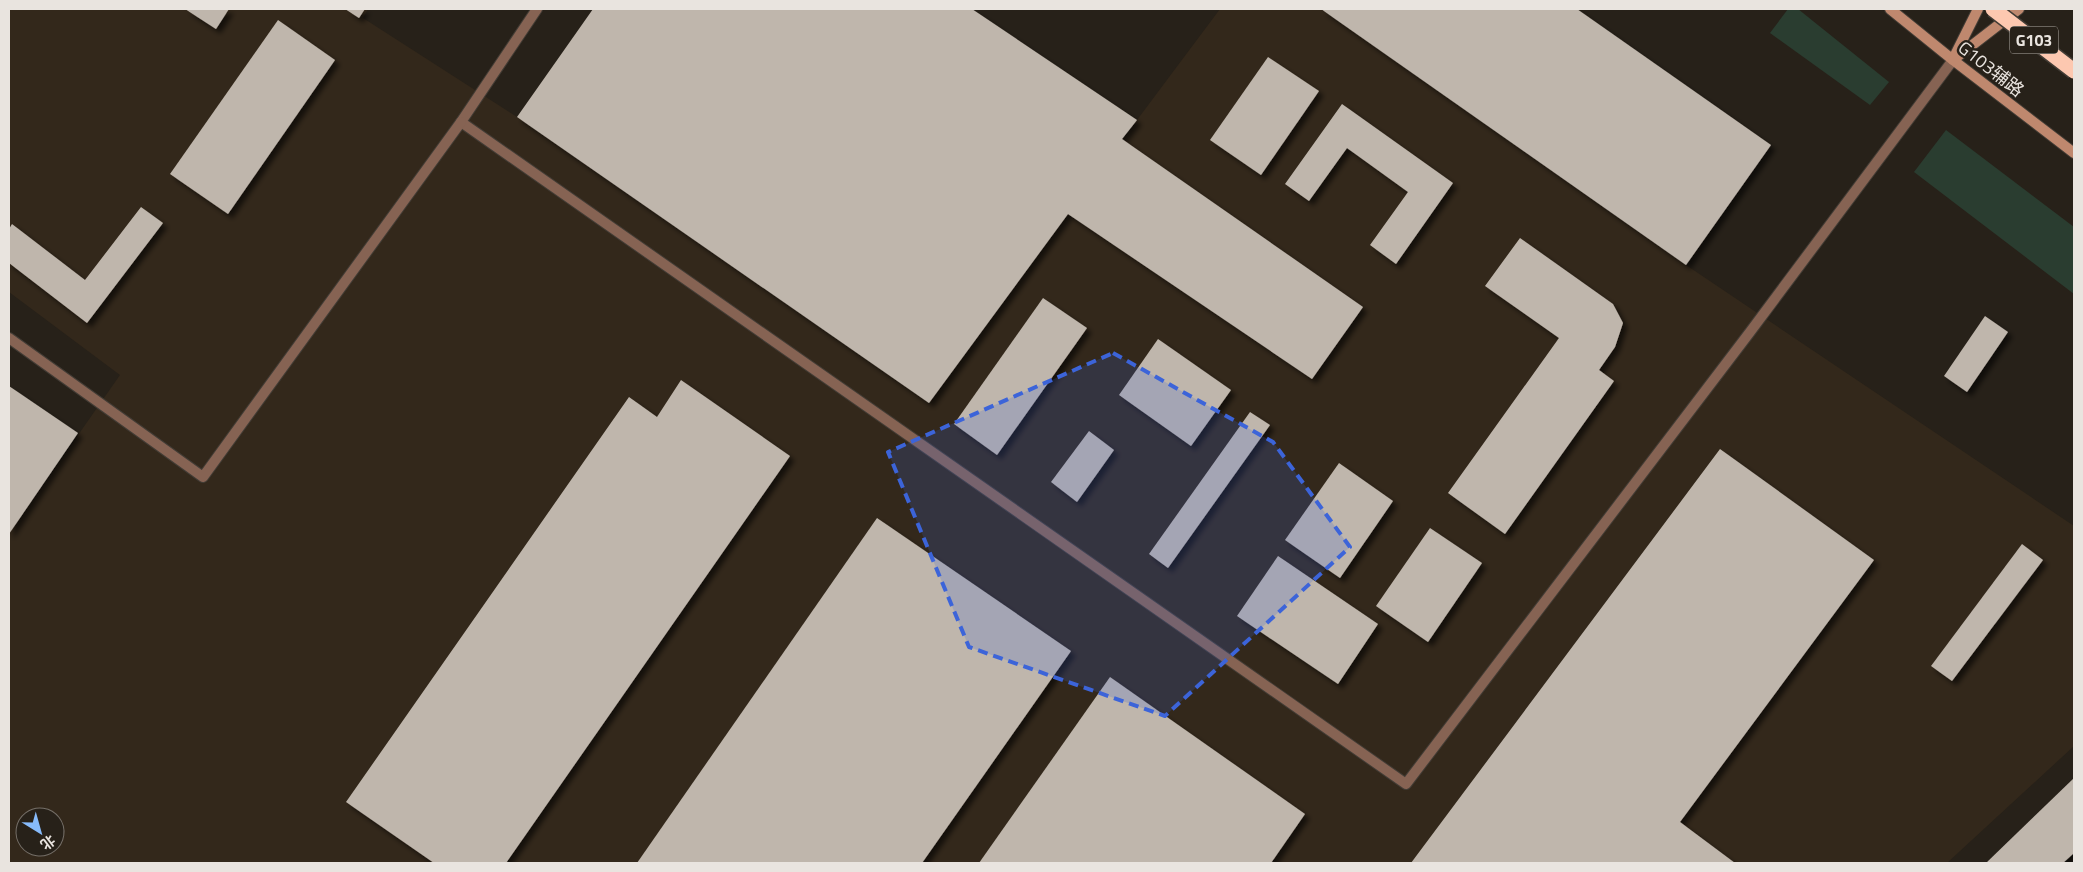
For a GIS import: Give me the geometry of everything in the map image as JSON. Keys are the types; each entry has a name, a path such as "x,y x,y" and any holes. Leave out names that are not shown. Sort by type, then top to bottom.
{"highway":[{"name":"G103","path":"1993,9 2074,71"}],"street":[{"name":"G103辅路","path":"1890,9 1952,60 2074,154"},
{"path":"1952,60 1978,9"},
{"path":"1952,60 2019,9"}],"lane":[{"path":"9,338 203,477 461,122 537,9"},
{"path":"461,122 1406,784 1744,340 1952,60"}],"highlighted area":[{"path":"1113,353 1273,442 1350,547 1165,716 969,647 888,452"}],"shaded area":[{"path":"9,9 368,9 363,18 517,117 929,403 1220,9 1321,9 1686,265 2074,526 2074,746 1947,863 9,863 9,534 120,375 9,292"}],"green space":[{"path":"1788,9 1798,9 1889,82 1870,105 1770,33"},
{"path":"1946,130 2074,227 2074,294 1914,172"}],"building":[{"path":"185,9 229,9 216,29"},
{"path":"345,9 365,9 359,18"},
{"path":"593,9 972,9 1137,120 1122,139 1363,307 1312,379 1068,214 929,403 517,117"},
{"path":"1321,9 1577,9 1771,145 1686,265"},
{"path":"278,20 335,60 228,214 170,174"},
{"path":"1268,57 1319,91 1261,175 1210,140"},
{"path":"1342,104 1453,183 1396,264 1370,245 1408,192 1347,148 1309,201 1285,184"},
{"path":"141,207 163,223 87,323 9,263 9,229 12,224 85,280"},
{"path":"1520,238 1613,304 1623,323 1615,347 1599,370 1614,381 1505,534 1448,493 1559,338 1485,286"},
{"path":"1043,298 1087,328 997,455 954,424"},
{"path":"1985,316 2008,332 1967,392 1944,376"},
{"path":"1158,339 1231,390 1191,446 1119,395"},
{"path":"681,380 790,456 506,863 434,863 346,802 629,397 657,417"},
{"path":"9,386 78,433 9,534"},
{"path":"1250,412 1270,425 1168,568 1149,554"},
{"path":"1089,431 1114,450 1077,502 1051,482"},
{"path":"1720,449 1874,560 1680,822 1735,863 1411,863"},
{"path":"1339,463 1393,501 1340,578 1285,540"},
{"path":"877,518 1071,651 922,863 637,863"},
{"path":"1430,528 1482,563 1428,642 1376,606"},
{"path":"2022,544 2043,560 1952,681 1931,666"},
{"path":"1278,556 1378,624 1338,684 1237,616"},
{"path":"1110,677 1305,814 1271,863 979,863"},
{"path":"2074,778 2074,853 2063,863 1986,863"}]}
